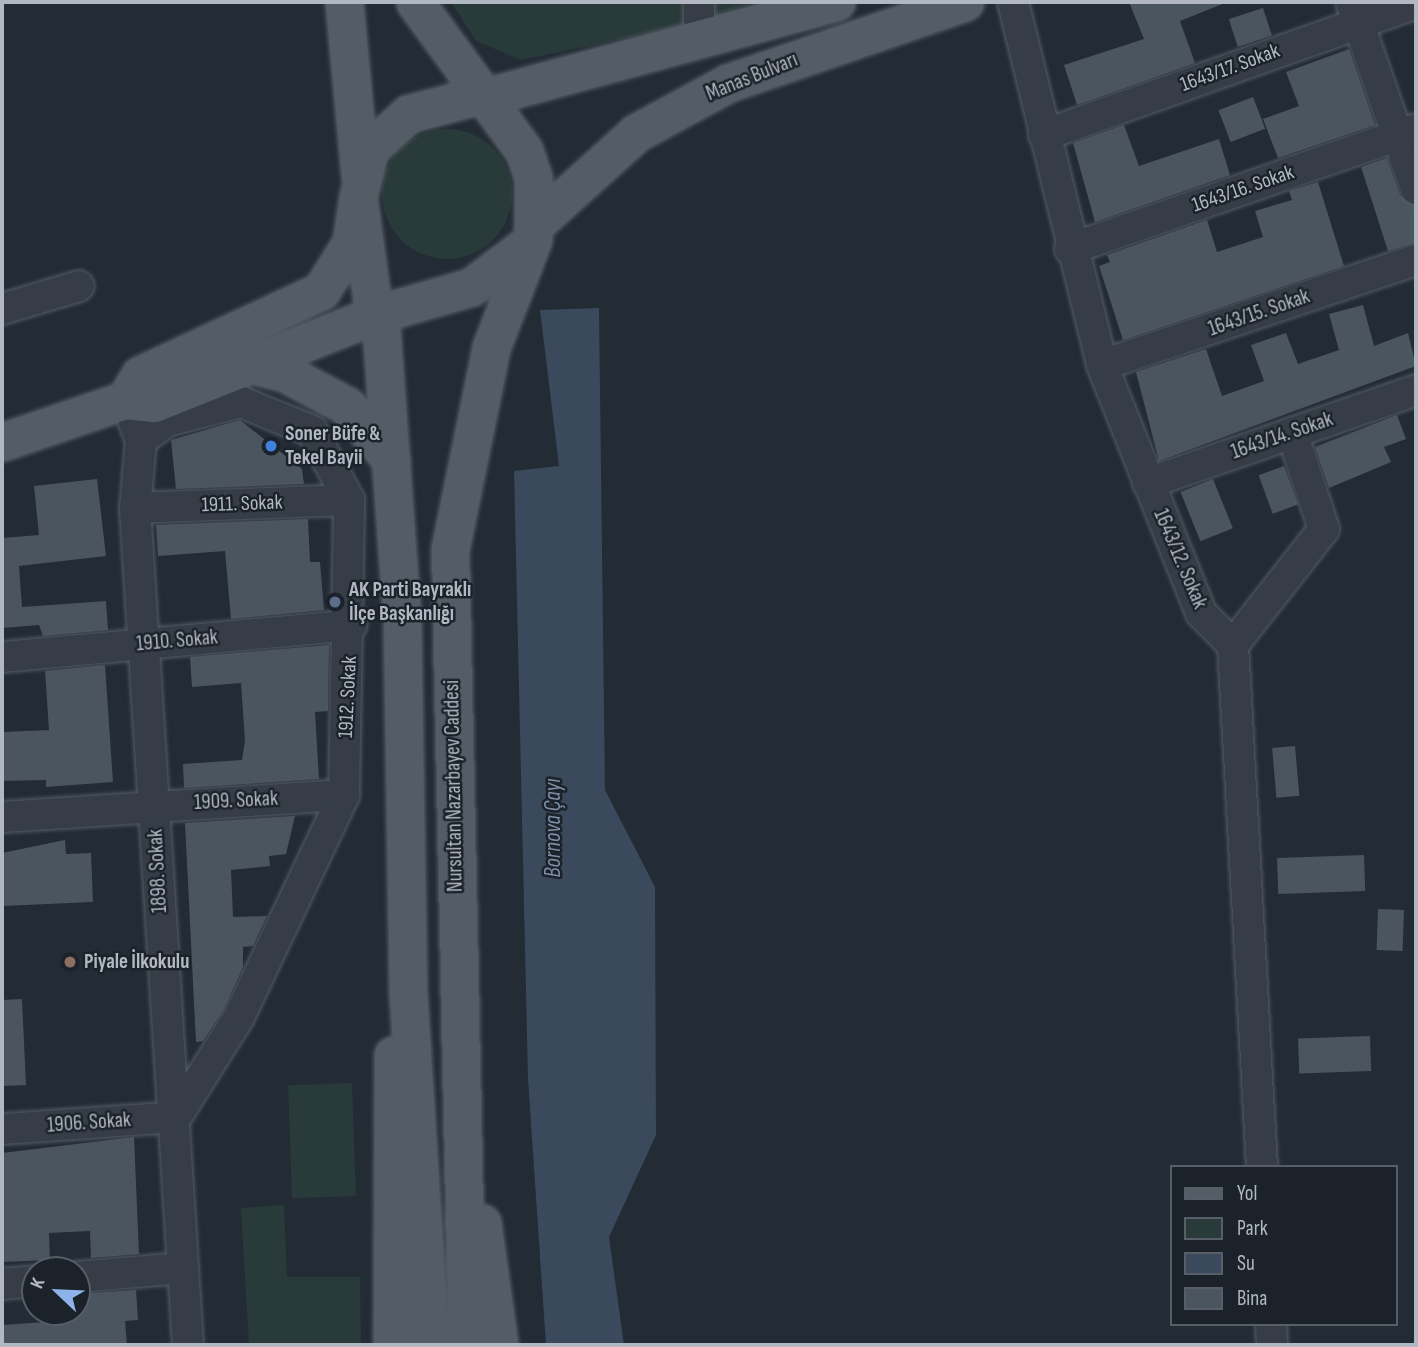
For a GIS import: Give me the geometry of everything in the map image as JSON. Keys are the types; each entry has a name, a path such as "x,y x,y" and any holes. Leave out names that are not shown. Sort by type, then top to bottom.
{"main road":[{"path":"344,2 359,187 377,314 391,460 402,618 408,993 430,1345"},
{"path":"2,442 125,400 154,403 377,314 471,287 533,232 533,177 524,151 415,2"},
{"path":"125,400 140,375 321,290 351,243 359,187 370,149 408,114 482,97 836,2"},
{"name":"Manas Bulvarı","path":"533,232 636,133 728,82 964,2"},
{"name":"Nursultan Nazarbayev Caddesi","path":"467,1345 450,549 491,348 533,232"},
{"path":"250,364 285,373 347,406 391,460"},
{"path":"392,1345 390,1071 408,993"},
{"path":"461,1119 488,1249 499,1345"}],"street":[{"name":"1643/12. Sokak","path":"1013,2 1070,249 1102,365 1201,613 1233,645"},
{"name":"1643/17. Sokak","path":"1044,135 1355,12 1416,3"},
{"path":"1355,12 1407,132 1416,189"},
{"name":"1643/16. Sokak","path":"1070,249 1407,132"},
{"name":"1643/15. Sokak","path":"1102,365 1416,260"},
{"path":"2,309 79,286"},
{"name":"1643/14. Sokak","path":"1148,483 1416,390"},
{"name":"1898. Sokak","path":"125,400 141,440 135,508 147,643 154,806 176,1117 188,1345"},
{"name":"1912. Sokak","path":"141,440 167,421 241,402 255,404 312,431 349,500 352,625 344,795 239,1017 176,1117"},
{"path":"1262,1165 1233,645 1324,529 1292,433"},
{"name":"1911. Sokak","path":"135,508 349,500"},
{"name":"1910. Sokak","path":"2,657 352,625"},
{"name":"1909. Sokak","path":"2,817 344,795"},
{"name":"1906. Sokak","path":"2,1129 176,1117"},
{"path":"91,1276 183,1268"},
{"path":"2,1284 21,1282"},
{"path":"1271,1326 1272,1345"}],"green space":[{"path":"451,2 758,2 651,33 521,60 476,41"},
{"path":"447,129 472,134 493,148 507,169 512,194 507,219 493,240 472,254 447,259 422,254 401,240 387,219 382,194 387,169 401,148 422,134"},
{"path":"352,1083 356,1196 292,1198 288,1085"},
{"path":"284,1205 287,1277 360,1277 361,1345 249,1345 241,1208"}],"water":[{"name":"Bornova Çayı","path":"599,308 605,790 655,887 656,1135 609,1237 624,1345 546,1345 528,1079 514,471 559,466 540,310"}],"building":[{"path":"1129,2 1225,3 1180,21 1195,63 1077,105 1064,65 1144,39"},
{"path":"1263,8 1272,36 1238,47 1229,19"},
{"path":"1349,49 1375,125 1278,158 1263,119 1299,106 1286,72"},
{"path":"1253,97 1265,129 1231,142 1218,110"},
{"path":"1124,125 1139,166 1219,139 1230,175 1095,222 1073,143"},
{"path":"1387,158 1400,195 1416,206 1416,243 1388,251 1361,167"},
{"path":"1318,182 1344,266 1123,340 1099,266 1110,262 1107,255 1207,220 1217,252 1263,237 1255,211 1292,200 1289,191"},
{"path":"1363,305 1374,346 1408,333 1416,366 1159,461 1136,372 1206,349 1222,396 1264,381 1251,345 1286,333 1298,364 1339,350 1329,314"},
{"path":"1397,415 1406,439 1384,447 1391,462 1329,488 1315,447"},
{"path":"240,420 302,469 304,484 176,489 171,440"},
{"path":"1284,466 1298,505 1273,514 1259,475"},
{"path":"97,479 106,556 19,566 22,607 106,601 108,630 43,636 39,625 2,628 2,538 39,535 34,486"},
{"path":"1213,479 1233,528 1200,541 1181,492"},
{"path":"308,519 310,562 320,562 324,610 231,619 225,551 158,556 156,525"},
{"path":"329,645 328,711 315,712 319,779 184,788 183,764 242,760 245,741 241,683 192,687 190,657"},
{"path":"105,665 113,782 46,787 46,780 2,781 2,732 49,730 45,671"},
{"path":"1295,746 1299,796 1276,798 1272,748"},
{"path":"295,816 286,854 269,856 270,866 231,870 233,917 267,916 253,946 243,947 243,967 224,1009 203,1041 196,1042 185,823"},
{"path":"65,840 66,854 91,853 93,902 2,906 2,853"},
{"path":"1364,855 1365,891 1278,894 1277,858"},
{"path":"1378,909 1404,910 1403,951 1377,950"},
{"path":"22,999 26,1085 2,1086 2,1000"},
{"path":"1370,1036 1371,1071 1299,1073 1298,1039"},
{"path":"134,1137 139,1254 91,1258 90,1231 49,1233 50,1256 21,1256 21,1261 2,1262 2,1153"},
{"path":"136,1290 138,1320 125,1321 127,1345 2,1345 2,1325 91,1326 91,1293"}],"place":[{"name":"Soner Büfe & Tekel Bayii","path":"271,446"},
{"name":"AK Parti Bayraklı İlçe Başkanlığı","path":"335,602"},
{"name":"Piyale İlkokulu","path":"70,962"}]}
